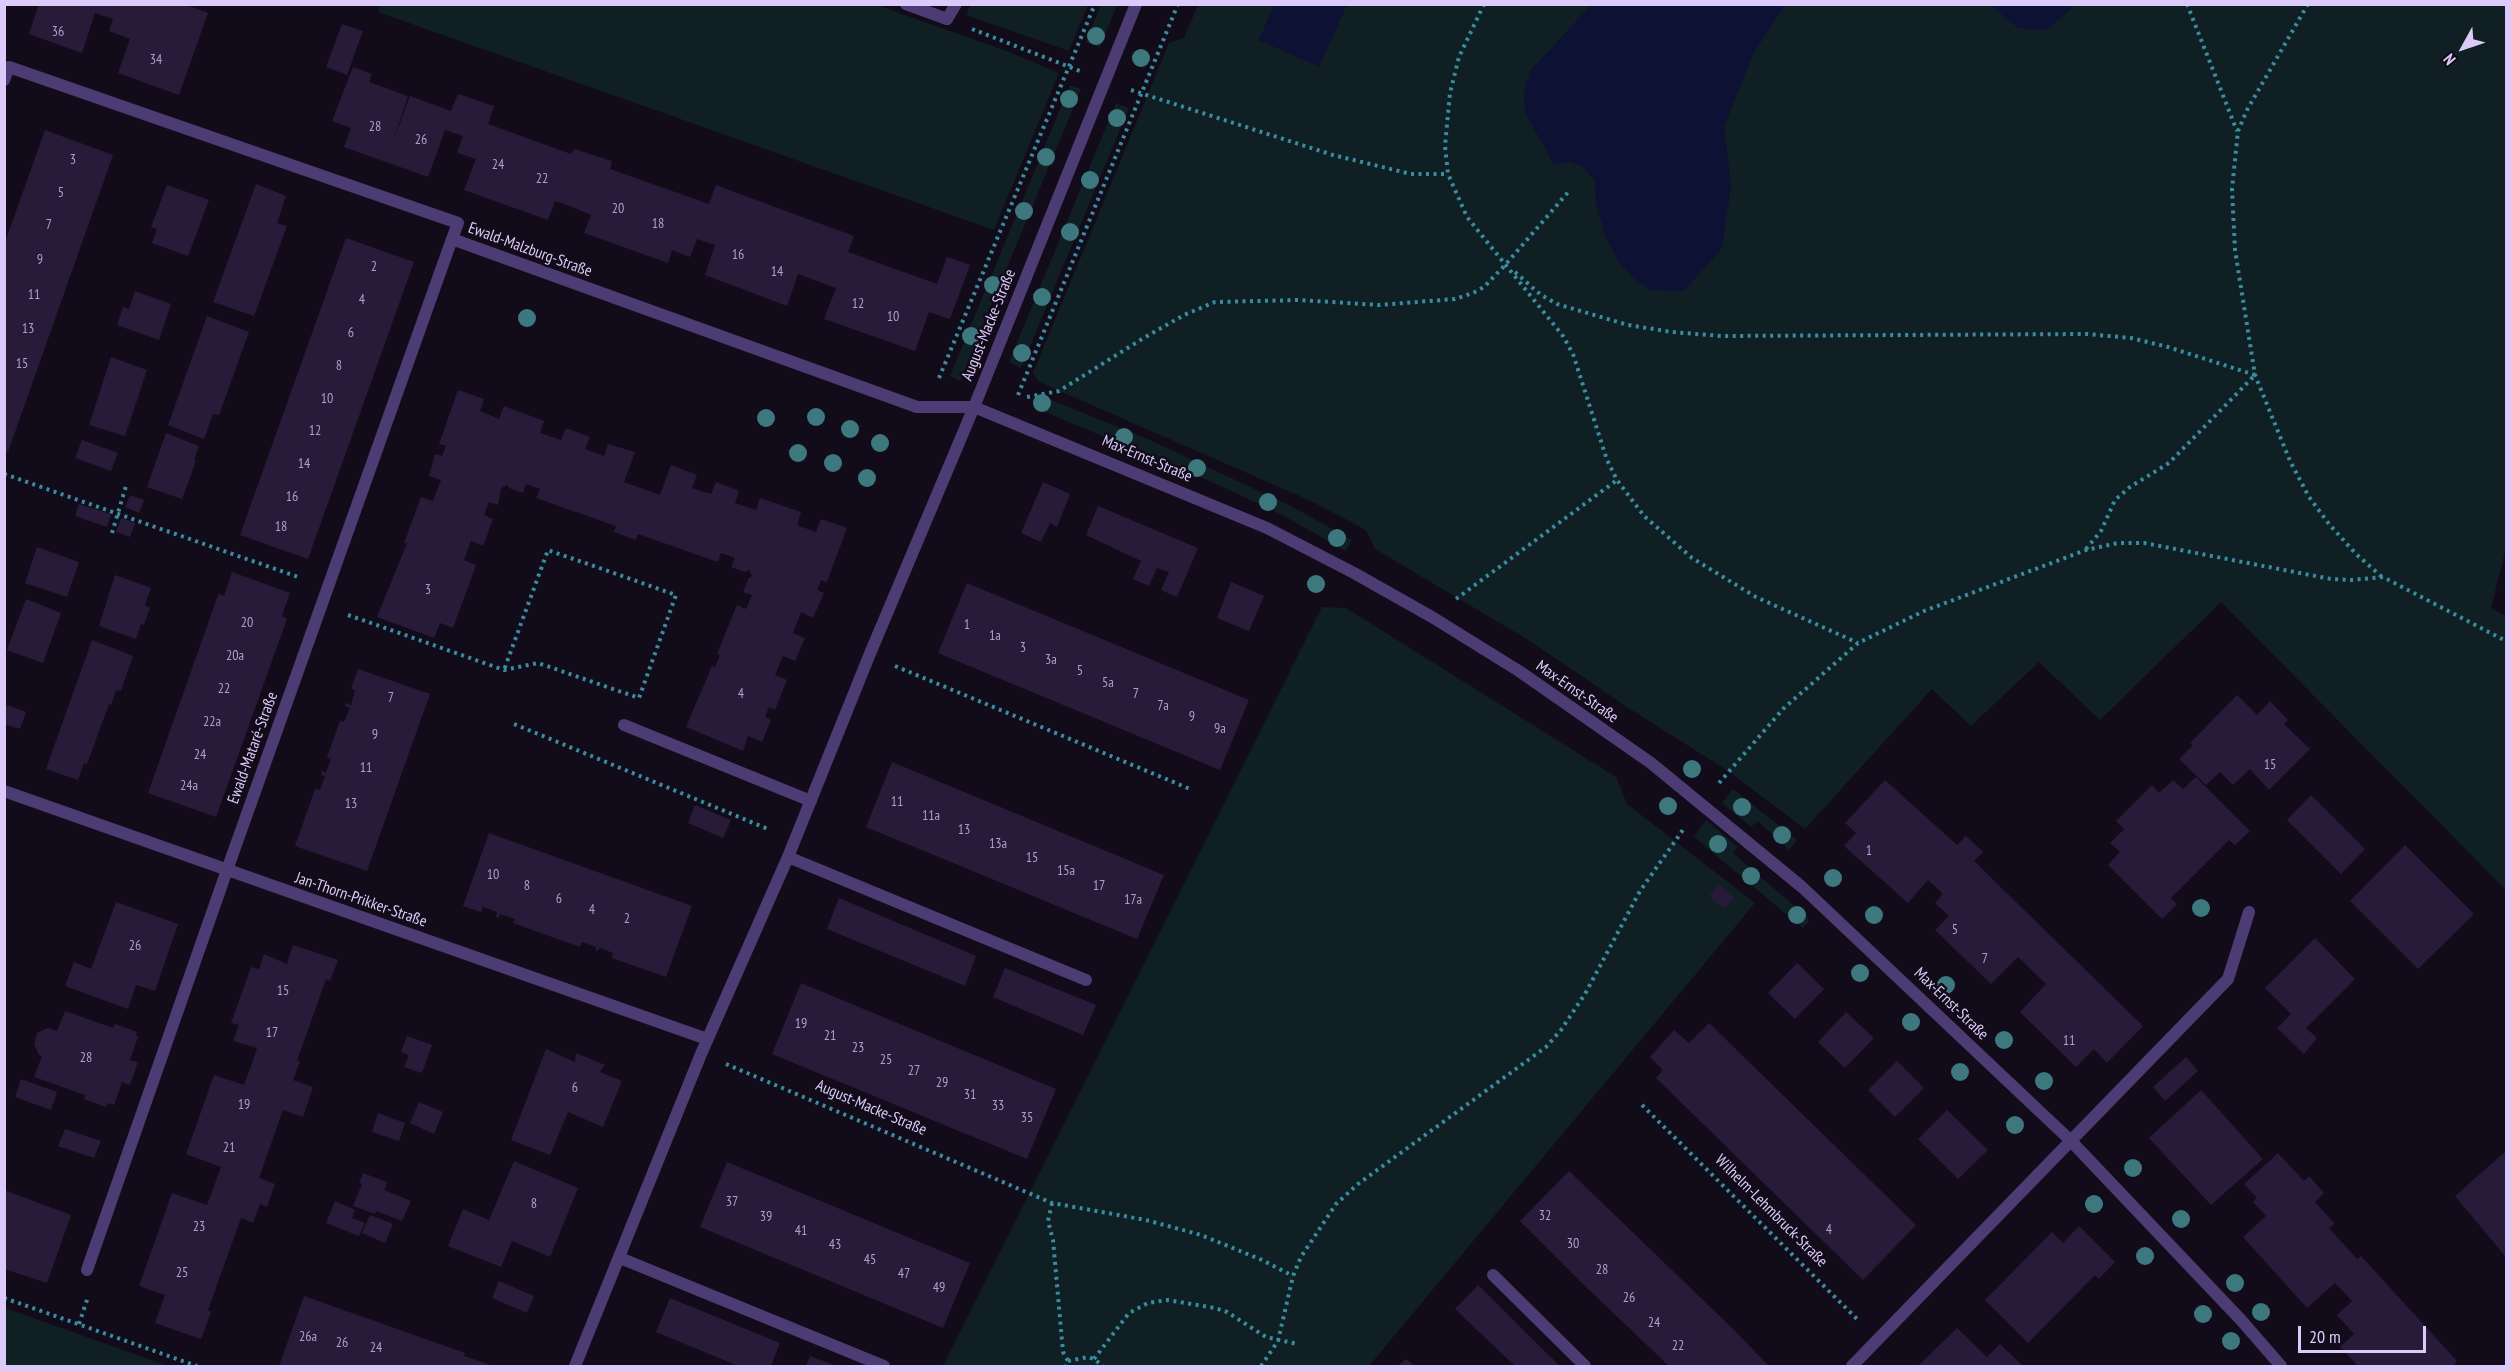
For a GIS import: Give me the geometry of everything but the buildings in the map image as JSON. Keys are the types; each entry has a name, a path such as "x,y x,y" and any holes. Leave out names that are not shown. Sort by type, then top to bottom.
{"street":[{"path":"906,4 947,20 956,4"},
{"name":"August-Macke-Straße","path":"575,1366 707,1039 788,858 1136,4"},
{"name":"Ewald-Malzburg-Straße","path":"4,80 9,67 458,223 452,239 906,404 917,407 974,406"},
{"name":"Ewald-Mataré-Straße","path":"87,1270 452,239"},
{"name":"Max-Ernst-Straße","path":"974,406 1267,528 1354,573 1432,617 1538,684 1651,763 1802,887 2070,1140 2282,1366"},
{"path":"624,725 811,801"},
{"name":"Jan-Thorn-Prikker-Straße","path":"4,791 707,1039"},
{"path":"788,858 1086,980"},
{"path":"1852,1366 2228,979 2249,912"},
{"path":"620,1258 884,1366"},
{"path":"1493,1275 1585,1366"}],"path":[{"path":"927,407 1095,4"},
{"path":"1178,4 1016,399 1059,391 1150,334 1184,315 1215,302 1299,300 1379,306 1455,299 1484,287 1570,190"},
{"path":"1484,4 1459,57 1450,93 1445,146 1448,174 1467,217 1563,336 1573,354 1607,460 1617,480 1644,516 1692,558 1756,597 1858,643"},
{"path":"2187,4 2238,131"},
{"path":"2308,4 2247,110 2238,131 2233,160 2232,220 2235,250 2255,375 2285,452 2309,497 2342,539 2383,578 2506,641"},
{"path":"947,20 1069,66 1103,82 1333,155 1411,174 1448,174"},
{"path":"1506,264 1541,295 1557,304 1628,325 1672,332 1721,336 2087,334 2131,338 2255,375"},
{"path":"2086,550 2101,531 2115,500 2130,487 2169,463 2255,375"},
{"path":"4,474 328,588"},
{"path":"1432,617 1617,480"},
{"path":"112,532 126,486"},
{"path":"1261,1366 1278,1341 1293,1276 1314,1233 1336,1204 1358,1184 1534,1056 1561,1030 1585,994 1640,891 1702,804 1783,709 1858,643 1924,611 2086,550 2118,543 2144,543 2331,579 2383,578"},
{"path":"321,606 504,670 538,663 639,698 676,595 548,550 504,670"},
{"path":"869,656 1190,789"},
{"path":"514,724 795,840"},
{"name":"August-Macke-Straße","path":"701,1054 1052,1203 1146,1220 1201,1235 1262,1260 1293,1276"},
{"name":"Wilhelm-Lehmbruck-Straße","path":"1642,1106 1877,1340"},
{"path":"1052,1203 1048,1221 1053,1240 1063,1352 1067,1364 1082,1357 1094,1359 1103,1366"},
{"path":"4,1298 197,1366"},
{"path":"1094,1359 1129,1313 1148,1303 1167,1300 1202,1305 1227,1312 1266,1336 1278,1341 1297,1344"}],"shaded area":[{"path":"970,4 1088,5 1069,51 966,15"},
{"path":"381,5 877,5 1012,53 1059,73 994,230 378,12"},
{"path":"1101,5 1117,5 1100,47 1086,42"},
{"path":"1198,5 2506,5 2506,548 2491,608 2506,616 2506,890 2221,602 2100,720 2039,662 1971,726 1932,689 1805,829 1728,771 1627,707 1530,641 1375,549 1366,530 1311,501 1039,382 1033,373 1169,43 1184,38"},
{"path":"1274,5 1347,5 1319,67 1259,40"},
{"path":"1591,5 1785,5 1753,54 1724,127 1731,186 1722,248 1684,291 1651,290 1633,278 1617,259 1605,236 1596,202 1595,181 1583,167 1570,162 1554,165 1525,112 1524,94 1530,71"},
{"path":"1990,5 2072,5 2069,11 2046,30 2018,28"},
{"path":"1070,85 1081,89 960,381 950,376"},
{"path":"1116,103 1129,108 1021,368 1009,362"},
{"path":"1044,397 1150,440 1291,506 1352,540 1346,551 1284,516 1221,486 1038,409"},
{"path":"1322,607 1346,608 1616,777 1627,804 1755,903 1369,1366 943,1366"},
{"path":"1733,789 1797,840 1789,850 1758,821 1751,827 1722,803"},
{"path":"1706,820 1738,847 1733,853 1807,917 1809,921 1803,928 1694,837"},
{"path":"5,1308 168,1366 5,1366"}]}
